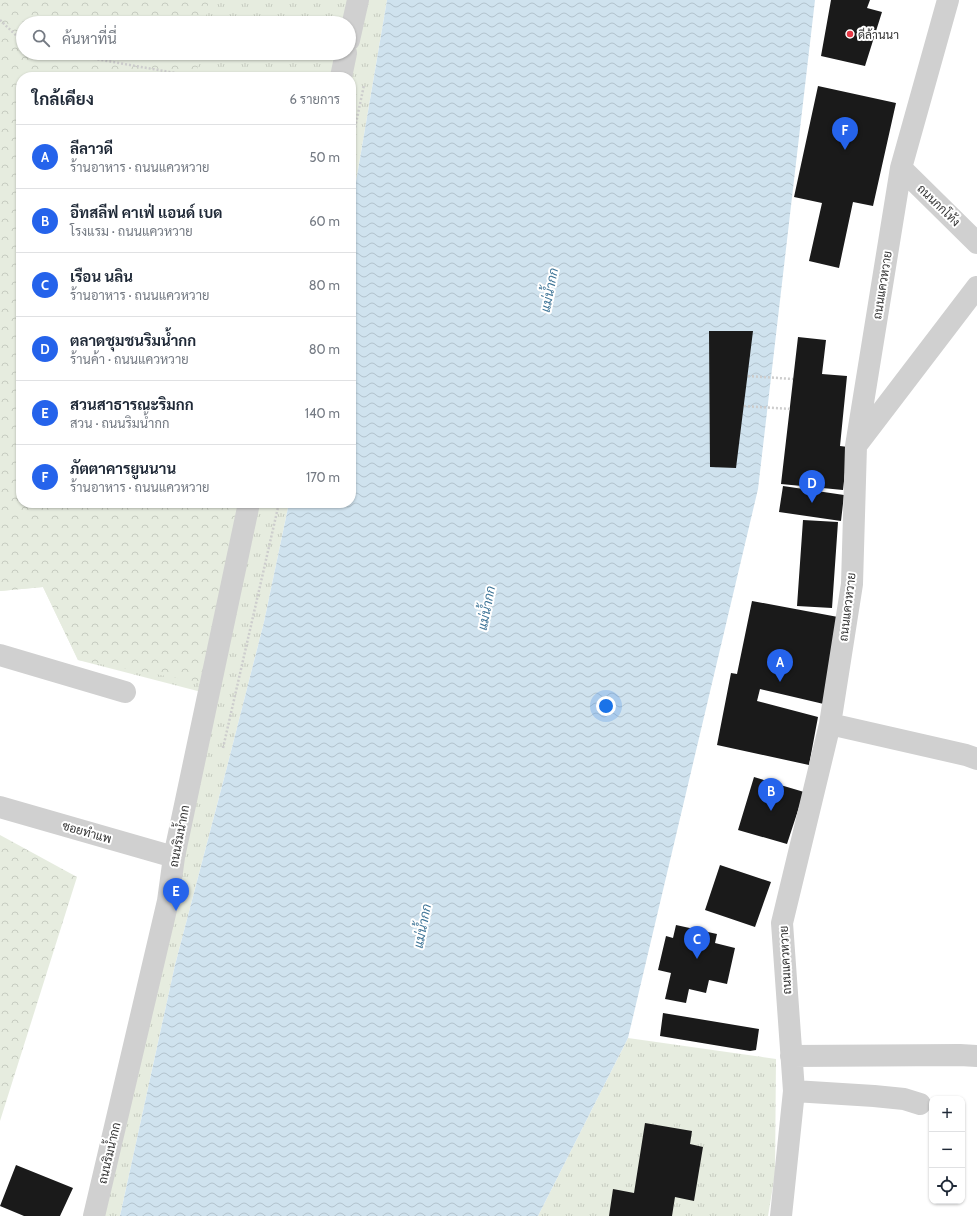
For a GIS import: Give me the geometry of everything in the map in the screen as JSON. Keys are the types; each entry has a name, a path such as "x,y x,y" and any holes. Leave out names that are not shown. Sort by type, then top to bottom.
{"street":[{"path":"354,16 358,0"},
{"name":"ถนนแควหวาย","path":"781,1216 794,1092 782,923 830,724 852,584 856,446 901,168 948,0"},
{"path":"342,72 345,60"},
{"name":"ถนนกกโท้ง","path":"901,168 977,243"},
{"path":"856,446 977,287"},
{"name":"ถนนริมน้ำกก","path":"94,1216 168,901 174,857 248,508"},
{"path":"0,656 125,692"},
{"path":"830,724 966,755 977,759"},
{"name":"ซอยทำแพ","path":"0,807 174,857"},
{"path":"791,1056 977,1056"},
{"path":"794,1092 874,1096 920,1104"}],"path":[{"path":"0,20 16,35"},
{"path":"102,60 170,72"},
{"path":"748,376 793,379"},
{"path":"744,406 790,408"}],"green space":[{"path":"0,0 387,0 356,182 356,72 16,72 16,508 288,508 264,622 175,965 120,1216 104,1216 213,695 78,660 43,587 0,591"},
{"path":"0,0 209,0 206,16 16,16 16,60 199,60 197,72 16,72 16,508 248,508 210,684 78,660 43,587 0,591"},
{"path":"0,835 77,877 0,1121"},
{"path":"628,1038 776,1059 775,1174 768,1216 538,1216"}],"water":[{"name":"แม่น้ำกก","path":"387,0 815,0 758,489 628,1038 538,1216 120,1216 175,965 264,622 288,508 356,508 356,182"}],"building":[{"name":"ดีล้านนา","path":"831,0 870,0 867,8 882,12 865,66 821,56"},
{"path":"818,86 896,103 873,206 853,202 839,268 809,261 822,203 794,197"},
{"path":"709,331 753,331 736,468 710,467"},
{"path":"798,337 826,340 822,374 847,376 840,446 848,447 843,490 781,484"},
{"path":"783,486 844,495 841,521 779,512"},
{"path":"803,520 838,522 832,608 797,606"},
{"path":"752,601 838,617 828,705 760,689 757,701 818,717 809,765 717,745 731,673 737,674"},
{"path":"754,777 804,792 787,844 738,830"},
{"path":"720,865 771,882 755,927 705,910"},
{"path":"676,925 717,934 715,943 735,948 727,984 709,980 706,993 689,989 686,1003 665,999 671,973 658,970 666,936 673,938"},
{"path":"663,1013 759,1029 756,1050 750,1051 660,1036"},
{"path":"645,1123 692,1131 690,1144 703,1147 694,1201 675,1197 672,1216 609,1216 613,1189 634,1193"},
{"path":"16,1165 73,1188 60,1216 24,1216 0,1206"}],"place":[{"name":"ดีล้านนา","path":"850,34"},
{"name":"ภัตตาคารยูนนาน","path":"845,150"},
{"name":"ตลาดชุมชนริมน้ำกก","path":"812,503"},
{"name":"ลีลาวดี","path":"780,682"},
{"name":"อีทสลีฟ คาเฟ่ แอนด์ เบด","path":"771,811"},
{"name":"สวนสาธารณะริมกก","path":"176,911"},
{"name":"เรือน นลิน","path":"697,959"}]}
